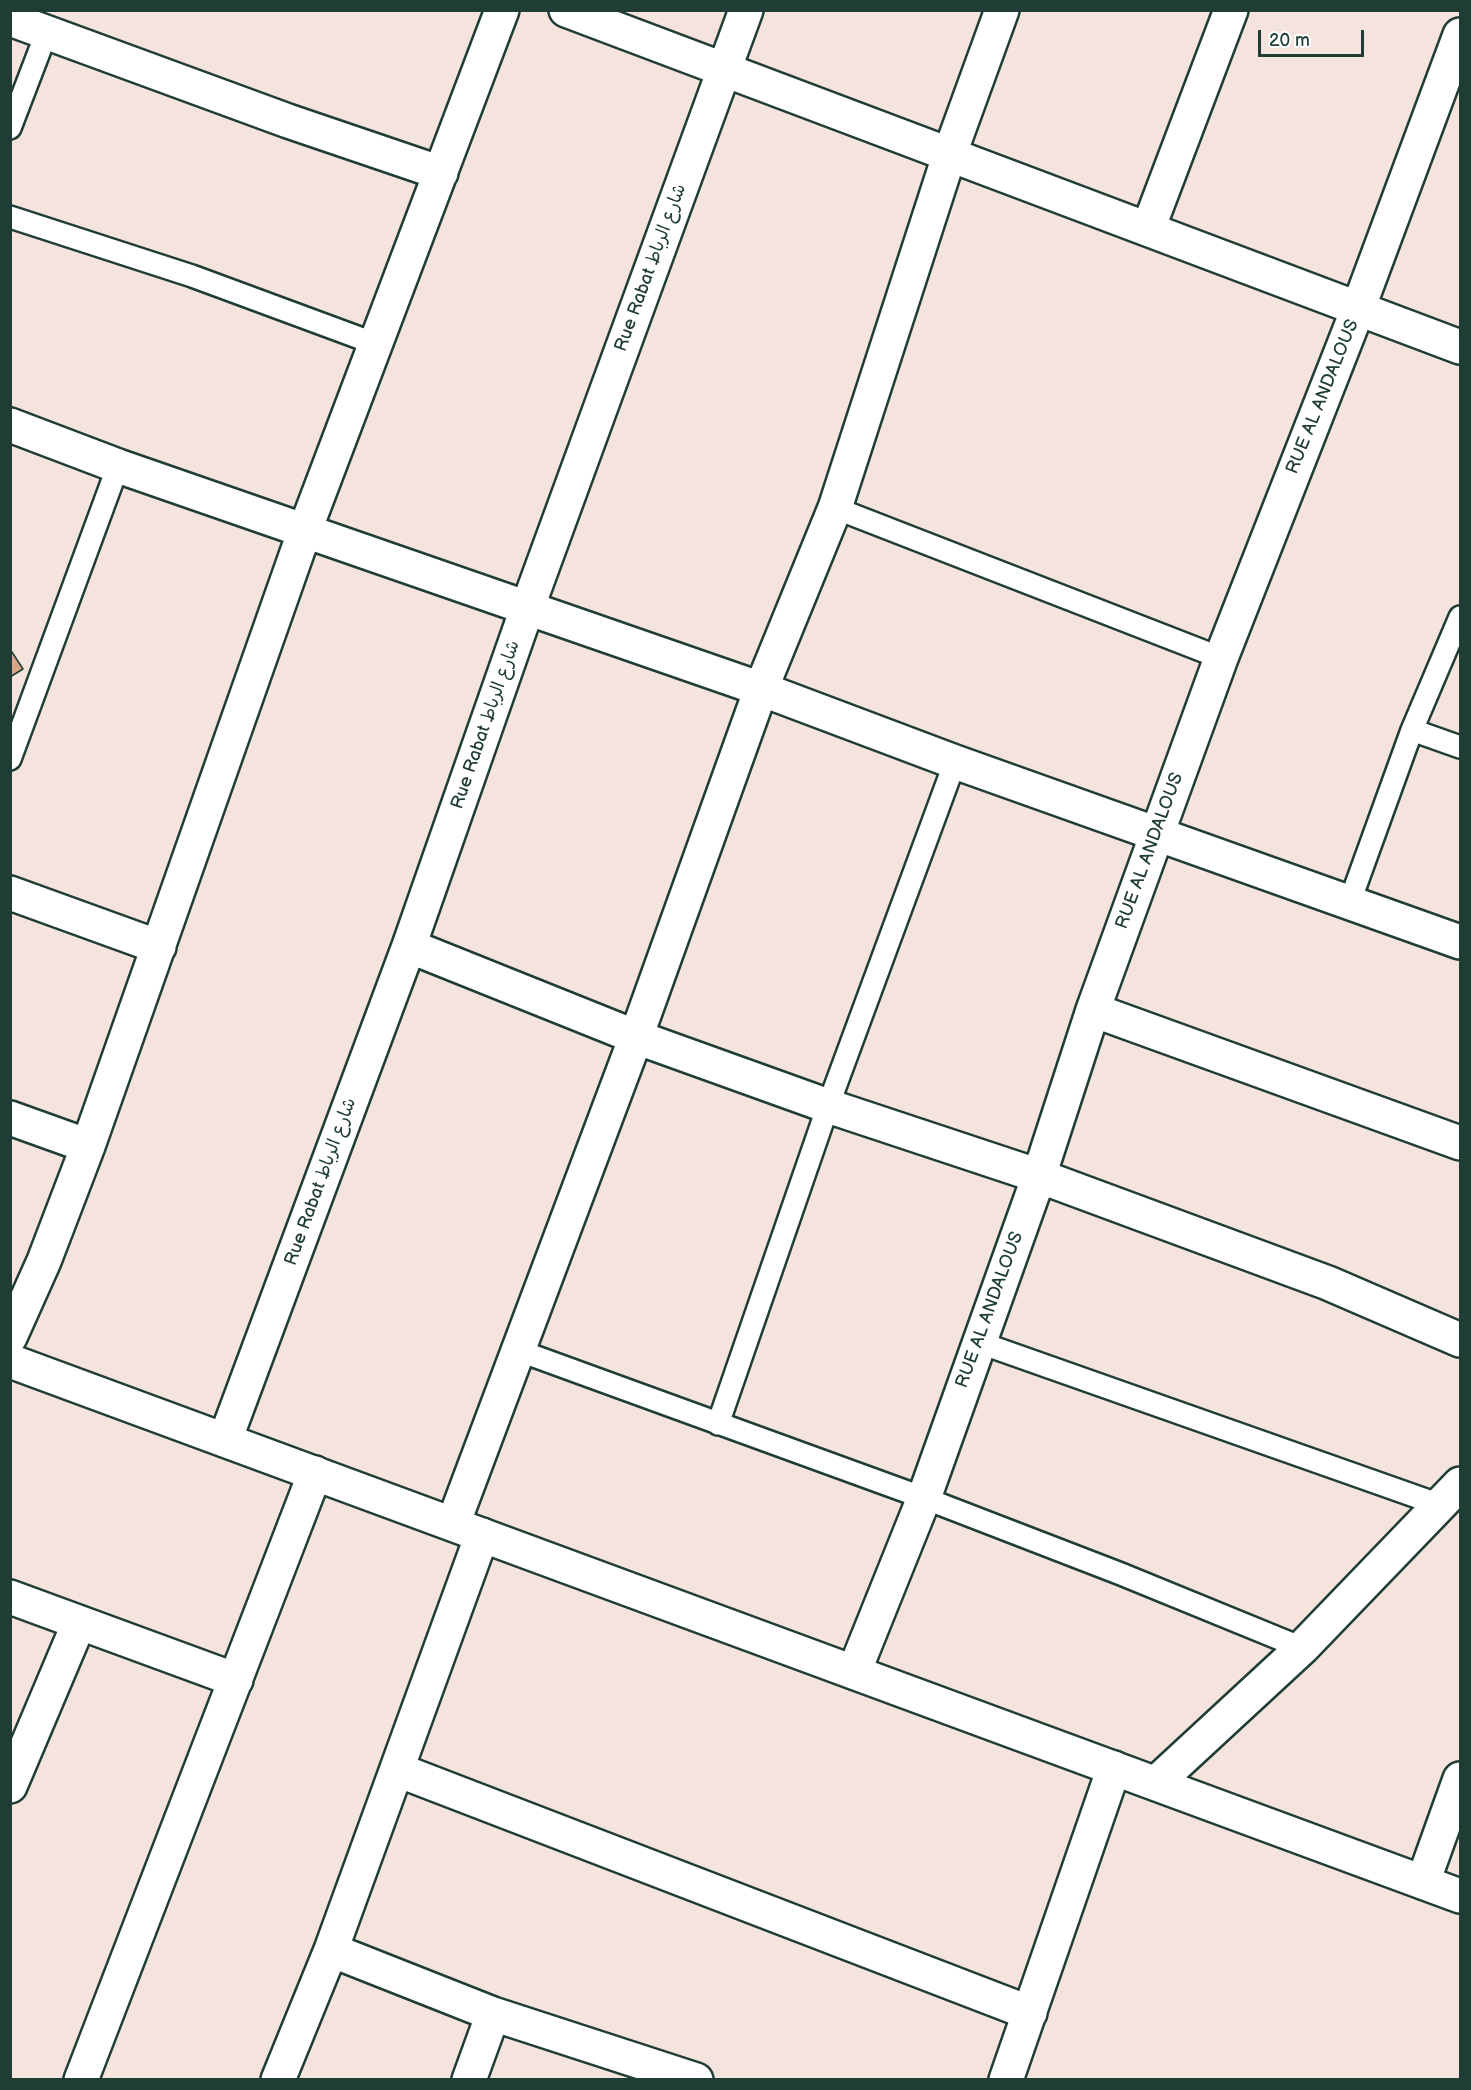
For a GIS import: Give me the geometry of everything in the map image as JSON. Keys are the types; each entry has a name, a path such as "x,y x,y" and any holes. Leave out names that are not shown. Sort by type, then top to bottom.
{"street":[{"path":"10,1337 44,1261 88,1146 305,530 502,10"},
{"path":"566,10 1461,347"},
{"name":"Rue Rabat شارع الرباط","path":"225,1440 409,946 528,606 746,10"},
{"path":"278,2079 331,1950 398,1770 520,1351 761,689 835,508 950,153 1002,10"},
{"path":"1148,229 1231,10"},
{"path":"10,19 46,34 441,173"},
{"name":"RUE AL ANDALOUS","path":"854,1672 924,1498 1039,1176 1093,1010 1221,658 1358,309 1452,90 1461,35"},
{"path":"10,425 118,466 528,606 761,689 955,762 1461,942"},
{"path":"10,893 159,947"},
{"path":"409,946 636,1037 828,1106 1039,1176 1328,1283 1461,1340"},
{"path":"1093,1010 1461,1143"},
{"path":"10,1118 88,1146"},
{"path":"10,1361 1461,1896"},
{"path":"81,2079 315,1473"},
{"path":"1156,1784 1302,1648 1450,1494"},
{"path":"10,1597 236,1680"},
{"path":"10,1786 79,1623"},
{"path":"1006,2079 1114,1768"},
{"path":"398,1770 1030,2013"},
{"path":"1424,1882 1461,1779"},
{"path":"331,1950 493,2014 696,2079"},
{"path":"468,2079 493,2014"}],"lane":[{"path":"10,128 46,34"},
{"path":"10,217 192,276 376,344"},
{"path":"10,759 118,466"},
{"path":"835,508 1221,658"},
{"path":"1349,904 1412,730 1461,617"},
{"path":"1412,730 1461,747"},
{"path":"718,1424 828,1106 955,762"},
{"path":"978,1342 1450,1494"},
{"path":"520,1351 924,1498 1121,1574 1302,1648"}],"building":[{"path":"10,649 23,669 10,677"}]}
